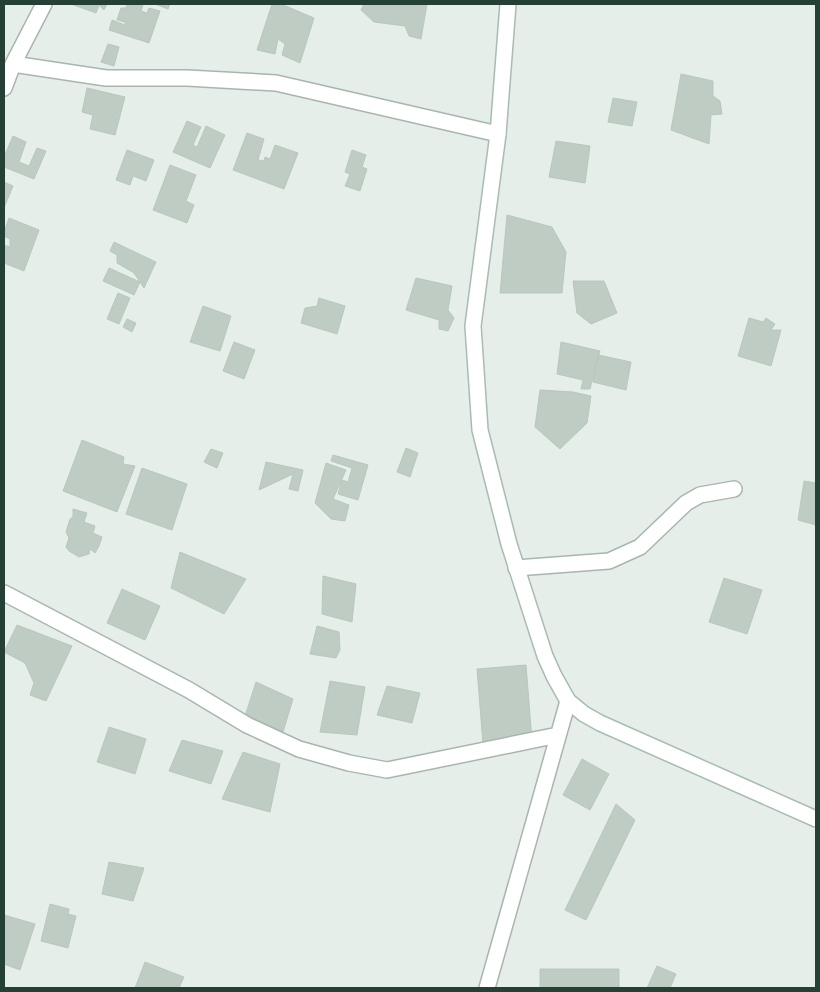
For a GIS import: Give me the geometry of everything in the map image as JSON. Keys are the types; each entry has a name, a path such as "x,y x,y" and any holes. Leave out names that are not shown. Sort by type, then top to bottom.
{"street":[{"path":"4,88 13,64 44,4"},
{"path":"508,4 498,134 472,326 480,430 509,544 545,656 568,701 584,714 600,723 816,819"},
{"path":"13,64 106,78 187,78 276,83 498,134"},
{"path":"516,568 609,561 640,547 686,503 700,494 734,489"},
{"path":"4,593 189,690 247,725 299,749 349,763 387,770 558,735"},
{"path":"487,988 568,701"}],"building":[{"path":"71,4 107,4 104,10 99,5 96,13"},
{"path":"127,4 143,5 141,11 147,13 149,8 160,11 149,43 109,30 112,20 125,25 125,22 117,20 121,8 126,8"},
{"path":"155,4 170,4 168,9"},
{"path":"272,4 281,4 314,18 300,63 282,55 285,44 278,39 275,54 257,50"},
{"path":"364,4 427,4 421,39 409,36 405,26 374,22 361,10"},
{"path":"108,44 119,47 114,66 101,62"},
{"path":"681,74 713,81 713,96 720,101 722,114 711,115 709,144 671,130"},
{"path":"87,88 125,97 115,135 90,129 93,115 82,112"},
{"path":"613,98 637,102 632,126 608,122"},
{"path":"187,121 201,127 193,145 197,147 206,126 225,135 210,168 173,152"},
{"path":"247,133 264,139 258,160 264,161 265,157 270,159 275,145 298,153 284,189 233,170"},
{"path":"13,136 26,142 19,162 29,166 37,148 46,151 34,179 4,167 4,157"},
{"path":"556,141 590,146 585,183 549,177"},
{"path":"127,150 154,160 146,181 133,176 130,185 116,180"},
{"path":"352,150 366,155 362,167 367,169 360,191 345,186 350,174 345,172"},
{"path":"170,165 196,175 186,201 194,205 187,223 153,210"},
{"path":"4,182 13,186 4,208"},
{"path":"507,215 552,227 566,252 562,293 500,293"},
{"path":"9,218 39,230 24,271 4,263 4,245 10,247 10,239 4,236"},
{"path":"114,242 156,262 144,288 134,273 117,263 117,255 110,251"},
{"path":"109,268 140,282 134,295 103,281"},
{"path":"416,278 452,286 448,310 454,318 448,331 439,329 439,320 406,310"},
{"path":"573,281 604,281 617,313 591,324 577,313"},
{"path":"118,293 130,298 119,324 107,319"},
{"path":"319,298 345,306 337,334 301,323 305,308 317,306"},
{"path":"203,306 231,316 220,351 190,342"},
{"path":"749,318 763,322 766,318 775,324 771,330 781,330 771,366 738,356"},
{"path":"127,319 136,323 132,332 123,327"},
{"path":"234,342 255,350 244,379 223,371"},
{"path":"561,342 600,351 590,389 581,389 583,380 557,374"},
{"path":"598,355 631,362 626,390 593,382"},
{"path":"540,390 573,392 591,396 587,423 560,449 535,427"},
{"path":"82,440 124,457 123,464 135,466 117,512 63,491"},
{"path":"406,448 418,453 410,477 397,472"},
{"path":"211,449 223,453 217,468 204,462"},
{"path":"333,455 368,465 358,500 338,494 342,480 348,482 352,468 331,461"},
{"path":"266,462 303,470 298,491 289,489 293,474 259,490"},
{"path":"326,463 346,470 333,499 349,505 345,521 331,519 315,503"},
{"path":"142,468 187,484 172,530 126,514"},
{"path":"804,481 816,483 816,525 798,520"},
{"path":"73,509 87,513 84,522 95,526 93,533 102,537 95,553 90,549 89,554 79,557 66,547 69,538 66,532 70,519 73,517"},
{"path":"180,552 246,579 224,614 171,588"},
{"path":"323,576 356,584 352,622 322,614"},
{"path":"724,578 762,590 747,634 709,622"},
{"path":"122,589 160,606 145,640 107,623"},
{"path":"17,625 72,646 46,701 30,695 34,683 25,663 4,652"},
{"path":"317,626 339,632 340,650 336,658 310,654"},
{"path":"526,665 532,740 483,744 477,669"},
{"path":"330,681 365,687 357,735 320,732"},
{"path":"256,682 293,699 283,732 245,716"},
{"path":"387,686 420,693 412,723 377,715"},
{"path":"109,727 146,739 135,774 97,762"},
{"path":"182,740 223,751 211,784 169,771"},
{"path":"243,752 280,764 270,812 222,799"},
{"path":"582,759 609,774 590,810 563,795"},
{"path":"616,804 635,820 586,920 565,910"},
{"path":"109,862 144,868 133,901 102,894"},
{"path":"50,904 69,909 68,914 76,916 68,948 41,941"},
{"path":"4,915 35,924 20,970 4,964"},
{"path":"145,962 184,977 179,988 135,988"},
{"path":"657,966 676,974 670,988 647,988"},
{"path":"540,969 619,969 619,988 540,988"}]}
